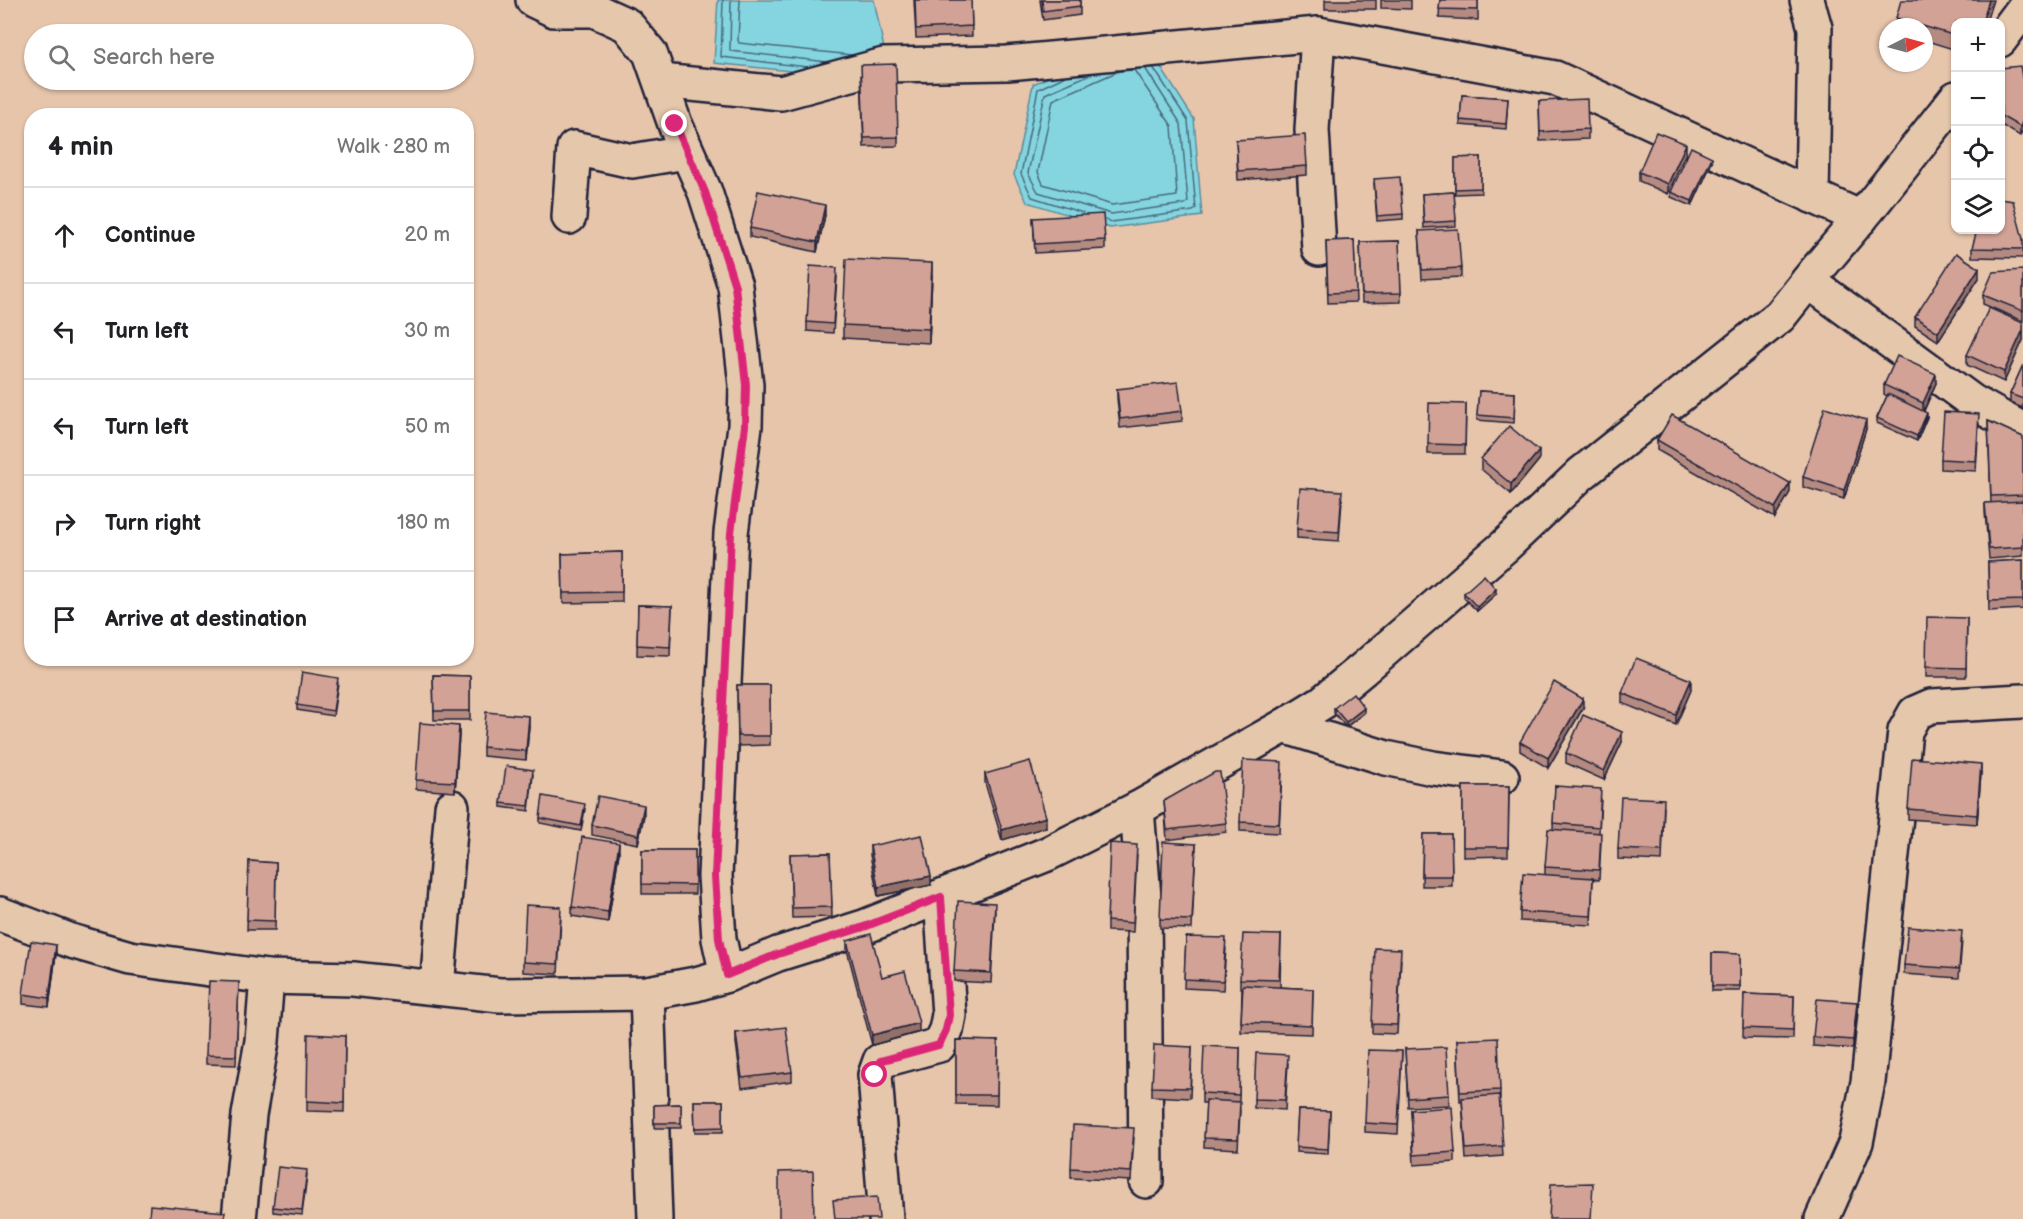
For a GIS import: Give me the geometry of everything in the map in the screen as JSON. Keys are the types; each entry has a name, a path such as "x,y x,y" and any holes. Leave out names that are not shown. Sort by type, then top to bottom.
{"street":[{"path":"533,0 554,9 594,10 627,25 650,52 686,152 705,192 735,286 746,385 745,426 731,533 715,876 719,939 727,975"},
{"path":"1807,0 1815,28 1812,196"},
{"path":"2005,34 2023,9"},
{"path":"661,81 781,93 884,65 1007,63 1318,34 1554,78 1861,218"},
{"path":"1318,34 1312,130 1319,249"},
{"path":"0,914 71,941 130,958 267,977 353,979 500,995 647,993 696,984 727,975 778,954 864,927 1047,854 1137,809 1323,702 1505,546 1581,474 1780,316 1951,104"},
{"path":"569,217 574,148 632,161 686,152"},
{"path":"1808,281 1973,402 2023,430"},
{"path":"1822,1219 1856,1142 1868,1082 1905,731 1915,713 1931,706 2023,701"},
{"path":"1284,726 1386,758 1432,768 1502,777"},
{"path":"437,988 452,807"},
{"path":"1137,809 1144,898 1146,1181"},
{"path":"886,1219 875,1075 880,1061 939,1045 946,1030 949,1015 941,897"},
{"path":"239,1219 249,1115 262,1041 267,977"},
{"path":"647,993 655,1219"}],"water":[{"path":"718,0 874,0 886,58 867,79 714,63"},
{"path":"1147,46 1194,119 1202,216 1110,228 1027,202 1014,175 1033,84 1114,49"}],"building":[{"path":"915,0 971,0 972,26 916,29"},
{"path":"1042,0 1080,0 1080,6 1043,11"},
{"path":"1440,0 1478,0 1478,10 1439,9"},
{"path":"1901,0 1989,0 1983,18 1951,18 1951,34 1933,29 1933,18 1896,18"},
{"path":"896,64 898,137 864,138 861,65"},
{"path":"2020,66 2023,82 2023,120 2020,127 2005,118 2005,68"},
{"path":"1462,95 1508,98 1506,124 1460,120"},
{"path":"1587,99 1588,129 1540,132 1539,101"},
{"path":"1656,132 1686,144 1668,184 1639,172"},
{"path":"1305,135 1307,166 1238,171 1236,140"},
{"path":"1691,147 1712,157 1692,201 1671,192"},
{"path":"1481,157 1481,188 1455,189 1455,158"},
{"path":"1400,177 1403,214 1377,216 1374,179"},
{"path":"758,191 825,205 817,242 750,228"},
{"path":"1454,192 1456,221 1424,223 1422,194"},
{"path":"2005,200 2013,201 2023,239 2023,249 1972,248 1976,234 2005,234"},
{"path":"1103,214 1105,240 1035,244 1033,218"},
{"path":"1458,229 1461,268 1422,270 1419,231"},
{"path":"1354,240 1356,292 1328,293 1326,241"},
{"path":"1399,241 1401,293 1362,294 1360,242"},
{"path":"1956,253 1979,268 1938,332 1915,317"},
{"path":"846,259 932,263 929,329 843,325"},
{"path":"810,266 837,268 833,324 807,322"},
{"path":"2023,270 2023,311 1983,295 1993,272"},
{"path":"1989,308 2023,323 2023,330 2004,372 1967,355"},
{"path":"1897,356 1936,374 1923,403 1884,385"},
{"path":"2023,365 2023,399 2010,394"},
{"path":"1178,382 1182,411 1120,419 1117,389"},
{"path":"1479,391 1515,393 1514,418 1477,415"},
{"path":"1888,394 1927,413 1917,436 1877,418"},
{"path":"1429,403 1466,404 1465,445 1428,444"},
{"path":"1825,407 1866,420 1844,490 1803,477"},
{"path":"1944,412 1979,414 1976,461 1941,459"},
{"path":"1672,415 1790,483 1775,508 1657,440"},
{"path":"1988,421 2023,437 2023,495 1991,496"},
{"path":"1509,426 1539,451 1511,484 1481,459"},
{"path":"1300,488 1342,491 1339,532 1297,529"},
{"path":"2023,501 2023,547 1989,549 1985,503"},
{"path":"622,552 622,592 563,593 562,554"},
{"path":"2023,560 2023,600 1989,601 1988,562"},
{"path":"1484,575 1496,589 1477,607 1464,593"},
{"path":"638,605 672,606 670,647 637,645"},
{"path":"1927,617 1967,618 1966,668 1926,667"},
{"path":"1636,658 1691,680 1676,715 1622,693"},
{"path":"302,672 338,678 333,711 297,705"},
{"path":"433,675 470,676 470,711 434,711"},
{"path":"1554,682 1583,699 1548,758 1520,742"},
{"path":"737,685 770,685 770,736 738,736"},
{"path":"1353,693 1364,708 1346,722 1334,708"},
{"path":"486,712 529,716 526,751 483,747"},
{"path":"1583,715 1622,732 1604,771 1566,753"},
{"path":"420,723 459,726 455,782 416,780"},
{"path":"1912,758 1981,764 1977,815 1908,809"},
{"path":"1243,760 1282,762 1279,824 1240,822"},
{"path":"1030,761 1046,817 1002,830 985,774"},
{"path":"506,766 533,770 529,806 501,803"},
{"path":"1215,772 1220,772 1226,823 1167,830 1164,801"},
{"path":"1463,786 1509,786 1508,847 1463,847"},
{"path":"1555,786 1601,789 1599,827 1553,823"},
{"path":"543,796 585,804 581,826 540,818"},
{"path":"598,796 644,805 638,835 592,825"},
{"path":"1621,797 1664,799 1662,851 1618,849"},
{"path":"1548,829 1601,833 1599,870 1545,867"},
{"path":"1423,834 1451,834 1452,876 1422,876"},
{"path":"922,835 931,876 878,887 870,846"},
{"path":"582,837 619,843 608,912 572,907"},
{"path":"1163,842 1196,844 1192,920 1160,919"},
{"path":"1110,843 1137,845 1133,923 1107,921"},
{"path":"642,850 695,850 695,885 642,884"},
{"path":"830,853 832,907 792,908 790,854"},
{"path":"249,861 276,863 275,921 247,920"},
{"path":"1523,873 1593,878 1591,916 1520,912"},
{"path":"958,901 995,903 991,973 954,971"},
{"path":"526,905 561,907 558,964 523,962"},
{"path":"1908,927 1962,931 1959,969 1904,965"},
{"path":"871,934 882,977 905,971 919,1023 872,1035 847,941"},
{"path":"1243,934 1281,935 1279,980 1240,979"},
{"path":"1186,937 1226,938 1223,981 1184,979"},
{"path":"31,941 56,945 49,998 23,994"},
{"path":"1375,948 1401,949 1397,1025 1372,1024"},
{"path":"1712,953 1740,954 1740,986 1712,986"},
{"path":"209,981 239,982 236,1056 206,1055"},
{"path":"1243,985 1313,989 1312,1025 1241,1022"},
{"path":"1744,994 1794,996 1793,1030 1743,1028"},
{"path":"1817,999 1857,1002 1853,1040 1813,1037"},
{"path":"786,1027 792,1072 742,1078 736,1033"},
{"path":"308,1034 345,1036 344,1103 307,1101"},
{"path":"1498,1038 1500,1090 1460,1092 1457,1040"},
{"path":"956,1040 998,1041 997,1095 956,1095"},
{"path":"1154,1045 1192,1047 1190,1088 1152,1087"},
{"path":"1204,1046 1240,1048 1239,1095 1202,1093"},
{"path":"1446,1047 1449,1095 1408,1098 1405,1049"},
{"path":"1368,1050 1402,1051 1398,1125 1365,1123"},
{"path":"1256,1053 1288,1055 1285,1100 1254,1099"},
{"path":"1499,1095 1503,1146 1466,1149 1462,1098"},
{"path":"1206,1100 1240,1102 1238,1139 1204,1138"},
{"path":"694,1101 723,1101 723,1127 695,1128"},
{"path":"681,1104 681,1123 654,1123 654,1105"},
{"path":"1452,1107 1455,1152 1414,1155 1411,1110"},
{"path":"1298,1110 1330,1111 1328,1149 1296,1147"},
{"path":"1073,1125 1134,1128 1131,1172 1071,1168"},
{"path":"278,1167 307,1170 302,1210 273,1207"},
{"path":"813,1171 814,1219 779,1219 779,1172"},
{"path":"1593,1183 1591,1219 1549,1219 1551,1184"},
{"path":"877,1197 879,1219 835,1219 833,1200"},
{"path":"150,1205 225,1212 224,1219 149,1219"}],"route":[{"path":"675,124 705,192 735,286 746,385 745,426 739,487 731,533 728,582 715,876 719,939 727,975 778,954 864,927 941,897 949,1015 946,1030 939,1045 880,1061 875,1075"}]}
